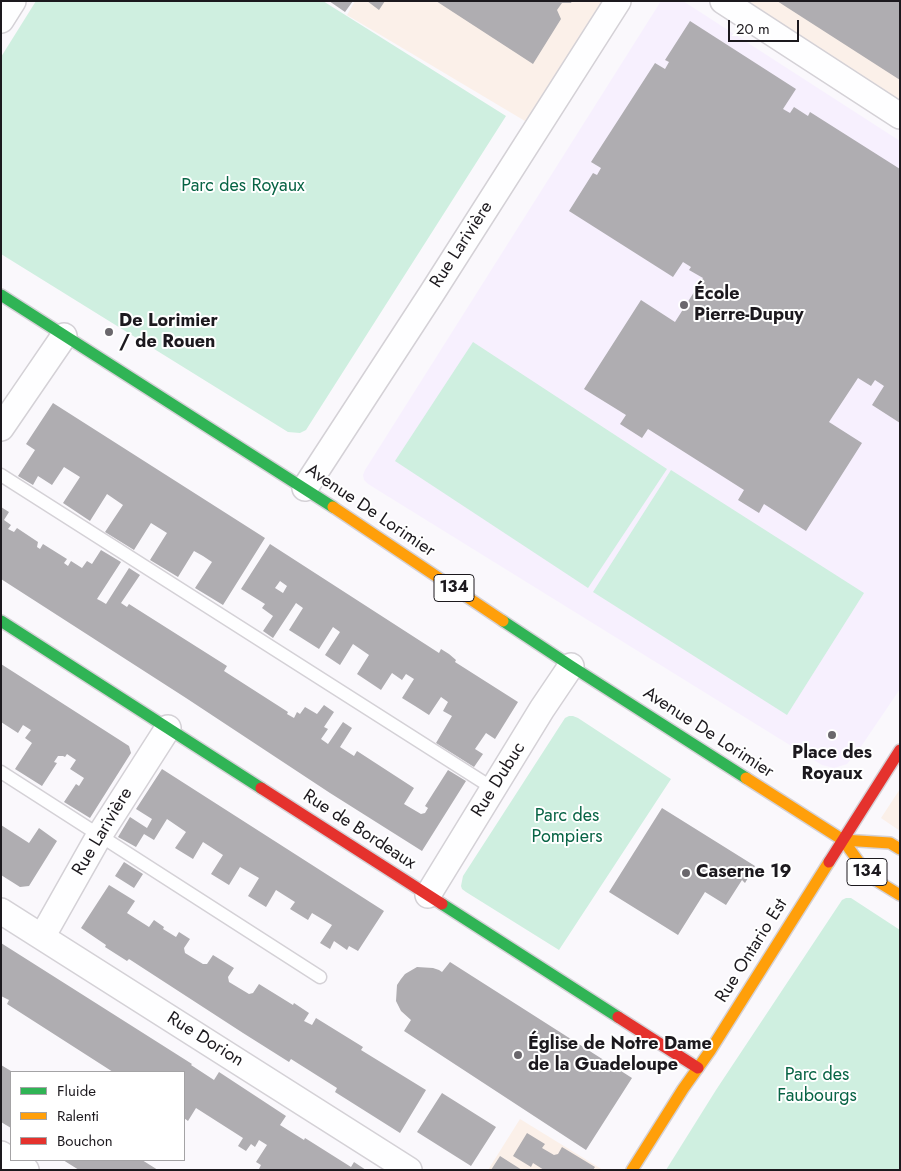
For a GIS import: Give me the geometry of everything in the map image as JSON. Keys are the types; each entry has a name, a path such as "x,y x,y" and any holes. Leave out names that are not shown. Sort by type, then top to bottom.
{"main road":[{"name":"Avenue De Lorimier","path":"1,295 305,488 571,666 843,840 869,876 900,895"},
{"name":"Rue de Bordeaux","path":"1,621 698,1068"},
{"name":"Rue Ontario Est","path":"632,1170 900,750"},
{"name":"Avenue De Lorimier","path":"843,840 890,843 900,849"}],"street":[{"path":"1,20 12,1"},
{"name":"Rue Larivière","path":"305,488 618,1"},
{"path":"723,1 900,116"},
{"path":"1,428 64,336"},
{"name":"Rue Dubuc","path":"428,895 542,709 571,666"},
{"name":"Rue Larivière","path":"42,937 93,832 168,728"},
{"name":"Rue Dorion","path":"1,911 410,1170"},
{"path":"12,1161 26,1170"}],"lane":[{"path":"1,475 494,788"},
{"path":"1,772 320,977"}],"shaded area":[{"path":"355,1 612,1 535,127 347,15"},
{"name":"École Pierre-Dupuy","path":"661,1 683,1 900,141 900,689 858,751 847,764 834,768 822,765 364,480 365,470"},
{"path":"740,1 900,1 900,103"},
{"path":"900,789 900,831 881,818"},
{"path":"520,1119 603,1170 488,1170"}],"green space":[{"name":"Parc des Royaux","path":"36,1 323,1 506,116 306,430 300,433 288,432 1,254 1,57"},
{"path":"473,342 667,469 588,588 395,461"},
{"path":"671,470 864,593 787,715 593,592"},
{"name":"Parc des Pompiers","path":"569,716 578,718 671,779 559,950 466,892 461,886 463,876 565,718"},
{"name":"Parc des Faubourgs","path":"851,898 900,930 900,1170 666,1170 716,1090 842,900"}],"building":[{"path":"329,1 353,1 345,12"},
{"path":"367,1 385,1 379,10"},
{"path":"436,1 572,1 571,3 562,3 557,10 561,19 533,64"},
{"path":"777,1 900,1 900,80"},
{"path":"690,21 796,89 783,109 790,113 794,107 808,116 810,112 900,169 900,423 872,405 884,386 875,380 871,386 858,378 829,422 862,443 806,531 764,504 759,513 738,500 744,490 648,429 642,438 620,424 626,415 584,389 641,300 675,322 703,278 689,270 691,267 683,262 673,277 569,211 593,173 597,175 601,168 591,162 655,63 665,69 669,62 665,60"},
{"path":"53,403 265,538 223,605 195,588 212,562 203,556 194,551 178,577 150,560 167,533 151,523 134,550 105,532 123,505 107,494 90,521 63,503 80,477 64,467 52,485 38,476 33,485 18,476 35,450 26,444"},
{"path":"1,507 9,512 4,520 11,525 8,529 14,532 17,528 38,542 37,547 40,549 43,544 67,559 64,563 68,566 71,561 82,568 87,561 92,564 101,550 121,562 97,599 106,604 129,568 140,575 121,603 127,607 129,604 227,666 224,671 288,712 287,714 294,718 297,712 300,714 305,707 317,714 324,705 334,712 324,727 328,729 321,739 328,744 343,722 352,728 340,747 354,756 357,751 414,788 404,804 421,814 425,813 428,808 425,806 448,770 466,781 422,851 1,579"},
{"path":"270,544 439,653 441,649 449,654 456,660 455,662 518,702 495,739 486,733 475,749 483,754 474,767 436,743 452,716 443,711 448,702 441,697 429,715 402,698 414,679 406,674 402,680 392,673 381,690 357,674 369,655 353,644 340,665 325,655 340,632 333,627 319,649 289,630 303,608 296,603 273,638 263,631 273,616 262,608 265,604 241,589","holes":["280,581 287,586 283,593 275,588"]},
{"path":"1,664 129,746 131,753 90,818 64,802 76,784 79,786 84,778 70,769 76,760 67,754 65,757 58,756 54,762 57,763 42,786 15,769 32,743 25,738 31,730 23,725 18,733 1,722"},
{"path":"162,769 384,911 358,951 349,946 347,950 334,941 330,949 320,943 332,925 312,913 308,920 290,909 295,902 276,890 266,907 248,896 259,878 240,867 229,885 211,874 223,855 203,842 193,859 175,848 186,832 167,819 154,840 144,834 136,847 118,837 130,817 147,828 152,819 136,809"},
{"name":"Caserne 19","path":"662,808 755,866 745,883 742,880 726,905 705,892 678,935 609,892"},
{"path":"1,825 29,843 39,828 57,841 29,886 20,887 1,875"},
{"path":"124,862 143,874 134,888 115,876"},
{"path":"109,885 135,901 127,913 149,927 154,920 164,927 163,929 176,937 179,932 190,939 184,948 185,953 203,964 207,964 213,955 234,968 228,977 229,982 249,994 253,993 259,984 293,1005 294,1003 309,1013 304,1021 312,1025 316,1018 363,1047 361,1050 426,1090 400,1133 335,1092 337,1088 291,1059 289,1062 129,959 127,961 81,928"},
{"path":"1,943 192,1064 214,1080 219,1072 286,1116 280,1125 304,1140 305,1138 351,1167 354,1162 366,1170 261,1170 259,1169 261,1165 256,1162 267,1145 259,1140 255,1147 251,1144 246,1151 238,1146 243,1138 196,1108 188,1121 185,1119 185,1071 111,1071 7,1004 9,1000 1,996"},
{"name":"Église de Notre Dame de la Guadeloupe","path":"450,962 632,1078 586,1150 404,1031 411,1020 401,1011 396,1001 397,985 405,974 417,967 433,968 442,972"},
{"path":"1,1065 11,1071 10,1127 1,1122"},
{"path":"442,1093 496,1127 471,1166 417,1132"},
{"path":"527,1133 545,1144 542,1148 554,1155 558,1154 562,1147 595,1167 593,1170 544,1170 533,1163 531,1167 513,1156"},
{"path":"500,1156 522,1170 491,1170"},
{"path":"65,1161 144,1161 158,1170 79,1170"}],"traffic: fast":[{"path":"1,295 333,507"},
{"path":"1,621 261,788"},
{"path":"503,621 746,778"},
{"path":"442,904 618,1017"}],"traffic: slow":[{"path":"333,507 503,621"},
{"path":"746,778 843,840 869,876 900,895"},
{"path":"843,840 890,843 900,849"},
{"path":"632,1170 683,1089 710,1051 829,862"}],"traffic: jam":[{"path":"829,862 900,750"},
{"path":"261,788 442,904"},
{"path":"618,1017 698,1068"}],"place":[{"name":"École Pierre-Dupuy","path":"684,305"},
{"name":"De Lorimier / de Rouen","path":"109,332"},
{"name":"Place des Royaux","path":"832,735"},
{"name":"Caserne 19","path":"686,873"},
{"name":"Église de Notre Dame de la Guadeloupe","path":"518,1055"}]}
